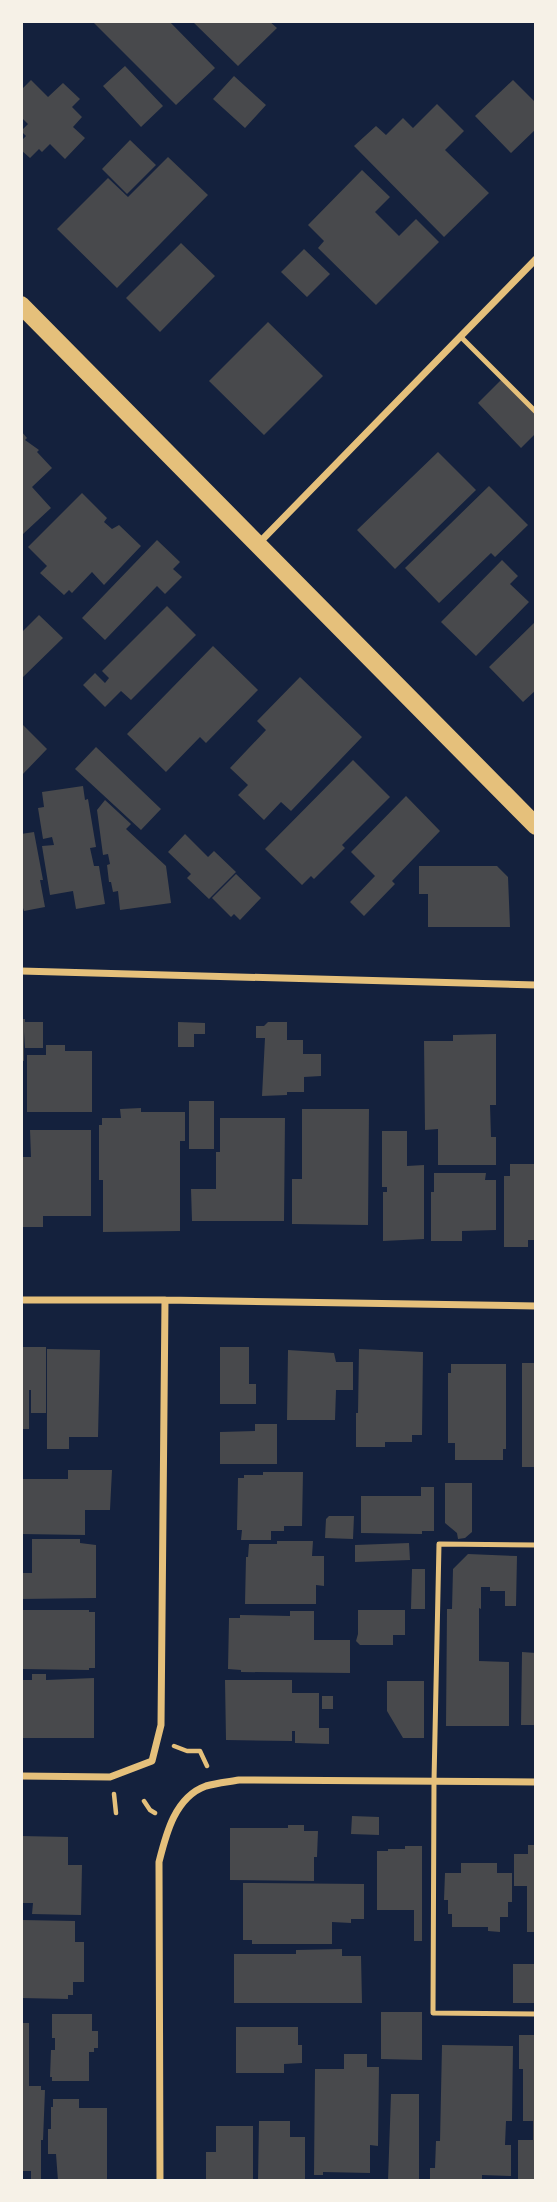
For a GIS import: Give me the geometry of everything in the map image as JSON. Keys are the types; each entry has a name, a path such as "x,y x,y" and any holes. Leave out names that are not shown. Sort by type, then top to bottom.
{"main road":[{"path":"21,304 536,826"}],"street":[{"path":"258,544 536,259"},
{"path":"21,971 536,985"},
{"path":"21,1300 536,1306"},
{"path":"21,1776 110,1777 152,1760 161,1725 165,1300"},
{"path":"160,2181 159,1862 168,1828 182,1803 204,1787 239,1780 536,1782"}],"lane":[{"path":"460,337 536,412"},
{"path":"536,1545 439,1544 433,2013 536,2014"}],"path":[{"path":"156,1743 187,1751 200,1751 217,1784"}],"building":[{"path":"92,21 169,21 215,68 176,105"},
{"path":"192,21 269,21 277,28 238,66"},
{"path":"125,66 163,106 141,127 103,86"},
{"path":"234,76 266,105 245,128 213,99"},
{"path":"31,80 48,97 63,83 80,99 72,107 82,117 73,127 85,138 65,159 50,144 42,152 39,149 30,158 21,150 21,141 26,136 21,131 28,124 21,117 21,90"},
{"path":"513,80 536,103 536,129 511,153 475,116"},
{"path":"437,104 464,131 445,150 489,193 444,237 354,146 376,126 386,135 403,118 413,128"},
{"path":"130,140 156,165 127,194 102,169"},
{"path":"168,157 208,195 117,288 57,229 108,178 128,197"},
{"path":"362,170 390,197 375,212 399,236 416,219 439,242 376,305 318,248 324,241 308,225"},
{"path":"181,243 215,276 160,332 126,298"},
{"path":"304,249 330,274 307,297 281,272"},
{"path":"268,322 323,376 264,435 209,381"},
{"path":"502,379 536,414 536,433 521,448 478,403"},
{"path":"21,431 27,438 25,440 39,450 37,452 52,468 32,487 51,508 23,534 21,532"},
{"path":"438,452 476,490 395,569 357,530"},
{"path":"489,486 528,525 495,557 491,553 439,603 405,568"},
{"path":"82,493 107,518 104,522 112,529 119,525 141,546 104,585 92,572 72,593 69,590 64,595 40,573 47,566 28,547"},
{"path":"157,540 180,562 173,569 182,577 165,594 157,586 105,640 82,618"},
{"path":"502,560 518,576 510,584 529,602 476,656 441,622"},
{"path":"167,606 196,635 131,700 121,691 105,707 83,685 95,673 105,683 109,678 102,671"},
{"path":"39,615 63,638 21,679 21,633"},
{"path":"536,621 536,690 523,702 489,667"},
{"path":"213,646 258,690 206,743 200,737 166,772 127,734"},
{"path":"300,677 362,737 291,811 281,802 264,820 238,795 248,785 230,768 266,730 257,721"},
{"path":"21,723 47,749 21,776"},
{"path":"96,747 161,809 141,830 75,769"},
{"path":"353,760 390,797 342,845 345,848 314,879 311,876 302,885 265,849"},
{"path":"83,786 85,800 88,799 96,847 90,848 94,866 99,866 105,904 76,909 73,891 50,895 42,846 54,845 52,837 43,839 38,808 44,807 42,792"},
{"path":"406,796 440,831 392,881 395,884 364,916 350,902 375,876 351,852"},
{"path":"105,800 131,824 126,829 166,866 171,903 120,910 118,891 113,892 109,882 108,854 103,855 97,810"},
{"path":"34,832 45,907 24,911 21,902 21,834"},
{"path":"185,834 208,857 214,851 236,872 209,899 187,878 191,874 168,852"},
{"path":"419,866 497,866 508,877 510,927 428,927 428,894 419,894"},
{"path":"236,874 261,898 240,920 234,914 231,917 212,898"},
{"path":"21,1019 25,1019 25,1022 43,1022 43,1048 25,1048 24,1032 24,1061 21,1060"},
{"path":"178,1022 205,1023 205,1034 194,1034 194,1047 178,1047"},
{"path":"268,1022 287,1022 287,1040 303,1040 303,1054 321,1054 321,1076 304,1077 304,1092 262,1096 265,1038 256,1038 256,1026 264,1026"},
{"path":"496,1034 496,1105 490,1105 491,1137 496,1137 496,1165 438,1165 438,1129 425,1130 424,1041 453,1041 453,1035"},
{"path":"46,1045 65,1045 65,1051 92,1051 92,1112 27,1112 27,1055 46,1055"},
{"path":"189,1101 214,1101 214,1149 189,1149"},
{"path":"141,1108 141,1112 185,1112 185,1141 180,1141 180,1231 103,1232 99,1125 102,1125 102,1118 121,1118 120,1109"},
{"path":"302,1109 369,1109 368,1225 292,1224 292,1179 302,1179"},
{"path":"220,1118 285,1118 284,1221 192,1221 191,1189 216,1189"},
{"path":"30,1130 91,1130 91,1216 43,1216 43,1227 22,1227 22,1157 31,1157"},
{"path":"382,1131 407,1131 407,1166 424,1165 424,1239 383,1241 383,1192 387,1192 387,1187 382,1187"},
{"path":"510,1164 536,1164 536,1240 528,1240 528,1247 504,1247 504,1176 510,1176"},
{"path":"434,1173 486,1173 485,1180 496,1180 496,1230 462,1231 462,1241 431,1241 431,1192 434,1192"},
{"path":"21,1347 46,1347 46,1413 31,1413 29,1390 29,1429 21,1429"},
{"path":"220,1347 249,1347 249,1384 256,1384 256,1404 220,1404"},
{"path":"47,1349 100,1350 98,1437 69,1437 69,1449 47,1449"},
{"path":"359,1349 423,1352 422,1435 412,1435 412,1442 385,1442 385,1447 356,1447"},
{"path":"288,1350 334,1353 336,1362 353,1362 353,1390 336,1390 335,1420 287,1420"},
{"path":"522,1363 536,1363 536,1467 522,1467"},
{"path":"451,1364 506,1364 506,1449 503,1449 503,1460 455,1460 455,1443 448,1443 448,1373 451,1373"},
{"path":"255,1424 277,1424 277,1464 220,1464 220,1432 255,1431"},
{"path":"68,1470 112,1470 110,1510 85,1510 85,1535 21,1534 21,1479 68,1479"},
{"path":"263,1472 303,1472 302,1526 284,1526 284,1531 271,1531 271,1540 241,1540 242,1530 237,1530 238,1478 244,1478 244,1475 263,1475"},
{"path":"445,1483 472,1483 472,1532 465,1538 458,1539 457,1533 445,1523"},
{"path":"421,1487 434,1487 434,1531 422,1531 422,1534 361,1533 361,1496 421,1496"},
{"path":"329,1516 354,1516 353,1539 325,1538 326,1519"},
{"path":"32,1539 80,1539 80,1543 96,1545 96,1598 21,1599 21,1573 32,1573"},
{"path":"277,1541 313,1541 312,1556 324,1556 324,1586 316,1585 316,1604 245,1604 246,1557 249,1544 277,1544"},
{"path":"409,1543 410,1560 355,1562 355,1545"},
{"path":"468,1554 517,1556 516,1606 505,1606 505,1591 490,1591 490,1587 481,1587 481,1609 479,1608 479,1661 509,1662 509,1726 446,1726 447,1609 452,1609 453,1569"},
{"path":"412,1569 425,1569 425,1609 411,1609"},
{"path":"21,1610 95,1612 95,1668 21,1669"},
{"path":"358,1610 405,1610 405,1635 393,1635 393,1645 360,1645 356,1641"},
{"path":"290,1611 314,1611 314,1640 350,1640 350,1673 241,1672 228,1669 229,1618 240,1618 240,1615 290,1616"},
{"path":"522,1652 536,1653 536,1725 521,1725"},
{"path":"32,1674 46,1674 46,1680 94,1678 94,1738 21,1738 21,1680 32,1680"},
{"path":"225,1680 292,1680 292,1693 319,1693 319,1728 329,1728 329,1744 295,1743 295,1731 292,1731 292,1741 226,1740"},
{"path":"387,1681 424,1681 424,1738 403,1738 387,1711"},
{"path":"322,1696 333,1696 333,1709 322,1709"},
{"path":"352,1816 379,1817 379,1835 351,1834"},
{"path":"288,1825 304,1825 304,1831 318,1831 314,1881 230,1880 230,1828 288,1828"},
{"path":"21,1836 68,1837 68,1865 82,1865 81,1915 32,1914 33,1903 21,1903"},
{"path":"528,1845 536,1845 536,1932 527,1932 527,1886 514,1886 514,1854 528,1854"},
{"path":"405,1846 422,1846 422,1941 414,1941 414,1910 377,1910 377,1851 405,1849"},
{"path":"461,1863 497,1863 497,1873 512,1873 512,1902 508,1902 508,1917 500,1917 500,1932 488,1931 488,1927 452,1927 448,1900 444,1900 445,1873 461,1873"},
{"path":"243,1883 364,1884 364,1919 351,1919 351,1923 332,1922 332,1944 252,1944 252,1940 243,1940"},
{"path":"21,1920 75,1921 75,1942 84,1942 84,1982 73,1982 73,1995 68,1995 68,1999 21,1998"},
{"path":"342,1949 342,1956 361,1956 362,2003 234,2003 234,1954 296,1954 296,1950"},
{"path":"513,1964 536,1964 536,2003 513,2003"},
{"path":"381,2012 422,2012 422,2060 381,2059"},
{"path":"52,2014 92,2014 92,2031 98,2031 98,2048 89,2052 89,2081 52,2081 51,2050 55,2050 55,2038 52,2038"},
{"path":"21,2023 29,2023 29,2086 41,2086 41,2090 45,2090 41,2180 31,2180 31,2171 21,2171"},
{"path":"236,2027 298,2027 302,2063 284,2064 284,2073 236,2073"},
{"path":"519,2035 536,2035 536,2181 518,2181 518,2140 533,2140 533,2121 523,2121 523,2069 519,2069"},
{"path":"442,2045 513,2046 512,2121 506,2121 505,2145 511,2145 511,2176 482,2175 482,2181 430,2181 430,2168 435,2168 436,2141 440,2141"},
{"path":"344,2054 367,2054 367,2067 379,2067 378,2146 370,2145 370,2173 323,2172 323,2175 314,2175 315,2069 344,2069"},
{"path":"391,2094 419,2094 419,2181 388,2181"},
{"path":"53,2099 79,2099 79,2108 107,2108 107,2181 58,2181 56,2154 48,2154 48,2129 51,2129"},
{"path":"259,2121 290,2121 290,2137 305,2137 305,2181 258,2181"},
{"path":"216,2126 253,2126 253,2181 206,2181 206,2152 216,2152"}]}
